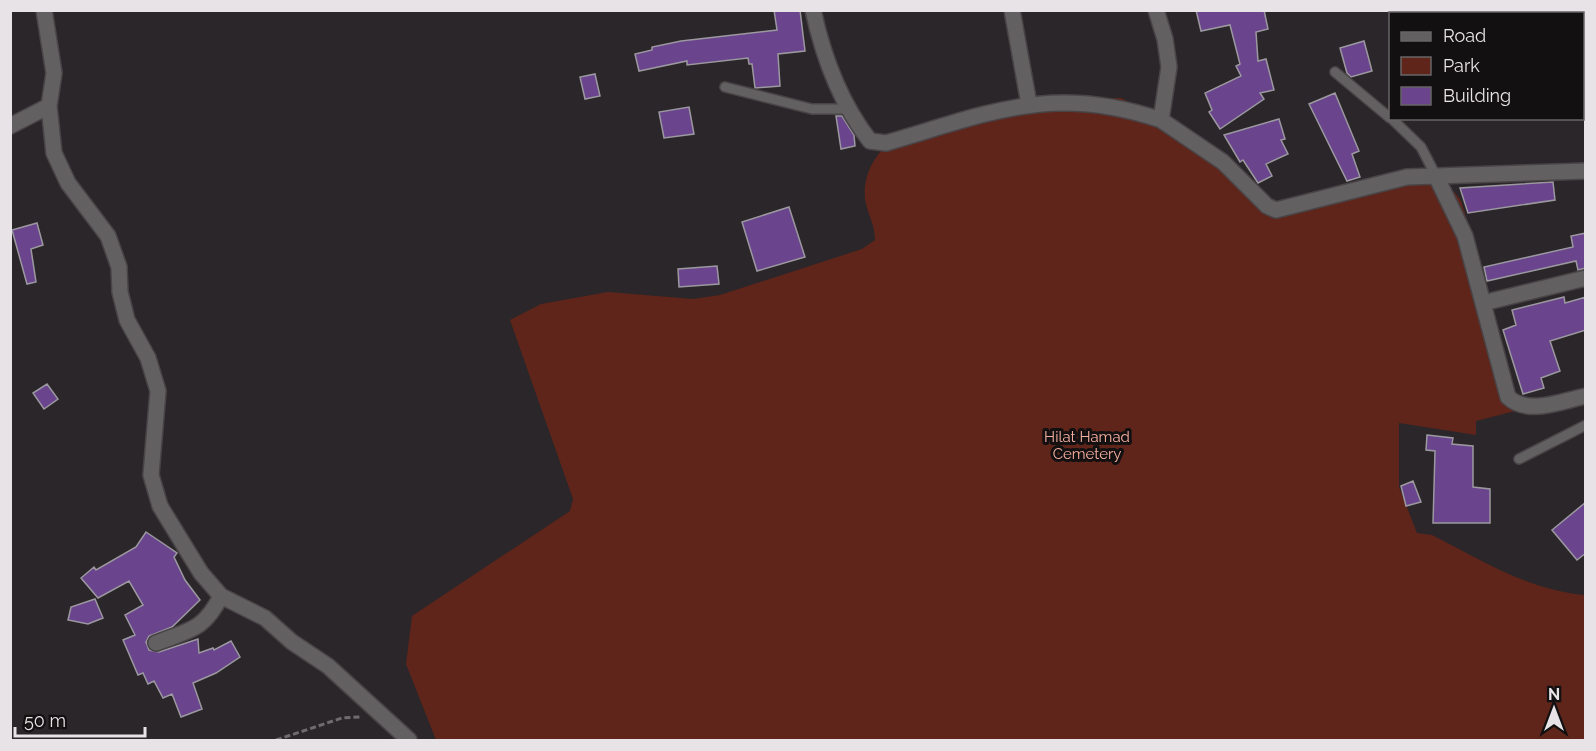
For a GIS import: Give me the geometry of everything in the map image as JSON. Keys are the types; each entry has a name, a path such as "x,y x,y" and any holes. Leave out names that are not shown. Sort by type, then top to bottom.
{"street":[{"path":"44,10 54,73 49,106 54,153 68,183 108,236 119,267 120,292 127,320 148,357 158,391 151,475 160,506 201,573 221,596 265,618 292,642 328,666 409,741"},
{"path":"813,10 822,52 870,141 886,143 998,110 1029,104 1093,103 1126,108 1161,120 1223,162 1267,206 1276,210 1407,177 1586,171"},
{"path":"1011,10 1029,104"},
{"path":"1156,10 1165,39 1169,67 1161,120"},
{"path":"10,126 49,106"},
{"path":"1436,176 1465,236 1508,397 1517,405 1530,408 1586,396"},
{"path":"1483,303 1586,278"},
{"path":"156,643 203,624 212,614 221,596"}],"lane":[{"path":"1335,72 1389,116"},
{"path":"725,87 802,108 851,109"},
{"path":"1393,120 1421,147 1436,176"},
{"path":"1520,459 1586,425"}],"path":[{"path":"276,741 342,718 383,715"}],"green space":[{"name":"Hilat Hamad Cemetery","path":"1121,98 1148,111 1227,163 1275,219 1426,178 1446,186 1458,196 1485,277 1515,411 1476,421 1476,435 1399,423 1399,487 1417,533 1432,535 1525,581 1585,595 1585,740 436,740 406,664 412,616 570,511 573,499 510,320 541,304 608,292 693,299 720,295 862,249 875,240 865,199 868,174 879,153 891,140 1039,100"}],"building":[{"path":"774,10 800,10 805,51 778,54 780,86 755,88 752,64 749,64 748,58 687,65 687,61 639,71 635,54 652,50 652,47 681,41 777,30"},
{"path":"1196,10 1264,10 1268,29 1256,32 1258,61 1266,59 1274,90 1260,93 1264,99 1220,129 1209,112 1212,110 1205,93 1241,76 1236,66 1240,64 1230,25 1201,31"},
{"path":"1364,41 1372,71 1351,77 1347,73 1340,48"},
{"path":"595,74 600,96 585,99 580,77"},
{"path":"1335,93 1359,151 1352,154 1360,177 1347,181 1309,104"},
{"path":"689,107 694,134 664,138 659,112"},
{"path":"836,116 842,116 854,135 855,146 841,149"},
{"path":"1279,119 1285,139 1281,140 1288,154 1266,164 1272,176 1258,183 1243,160 1240,162 1224,135"},
{"path":"1553,182 1555,200 1468,213 1460,188"},
{"path":"789,207 805,257 757,271 742,222"},
{"path":"37,223 43,245 31,249 36,282 27,284 12,230"},
{"path":"1586,233 1586,268 1578,270 1576,261 1487,281 1484,267 1573,247 1571,236"},
{"path":"717,266 719,284 679,287 678,269"},
{"path":"1564,297 1565,303 1586,297 1586,330 1550,341 1560,371 1541,378 1544,388 1523,394 1503,330 1516,325 1512,310"},
{"path":"47,384 58,399 44,409 33,393"},
{"path":"1427,435 1453,438 1452,444 1473,446 1473,487 1490,489 1490,523 1433,523 1435,451 1426,450"},
{"path":"1413,481 1421,502 1406,506 1401,486"},
{"path":"1586,502 1586,553 1577,560 1552,530"},
{"path":"146,532 177,553 174,557 185,580 200,600 172,627 149,636 146,642 149,650 159,652 198,639 199,653 213,648 214,650 231,641 240,657 216,673 193,683 202,709 181,717 172,694 163,698 154,681 148,684 143,673 138,675 123,640 135,635 125,615 143,605 129,581 98,598 81,578 94,567 96,570 136,547"},
{"path":"95,599 103,618 88,624 68,620 71,607"}]}
